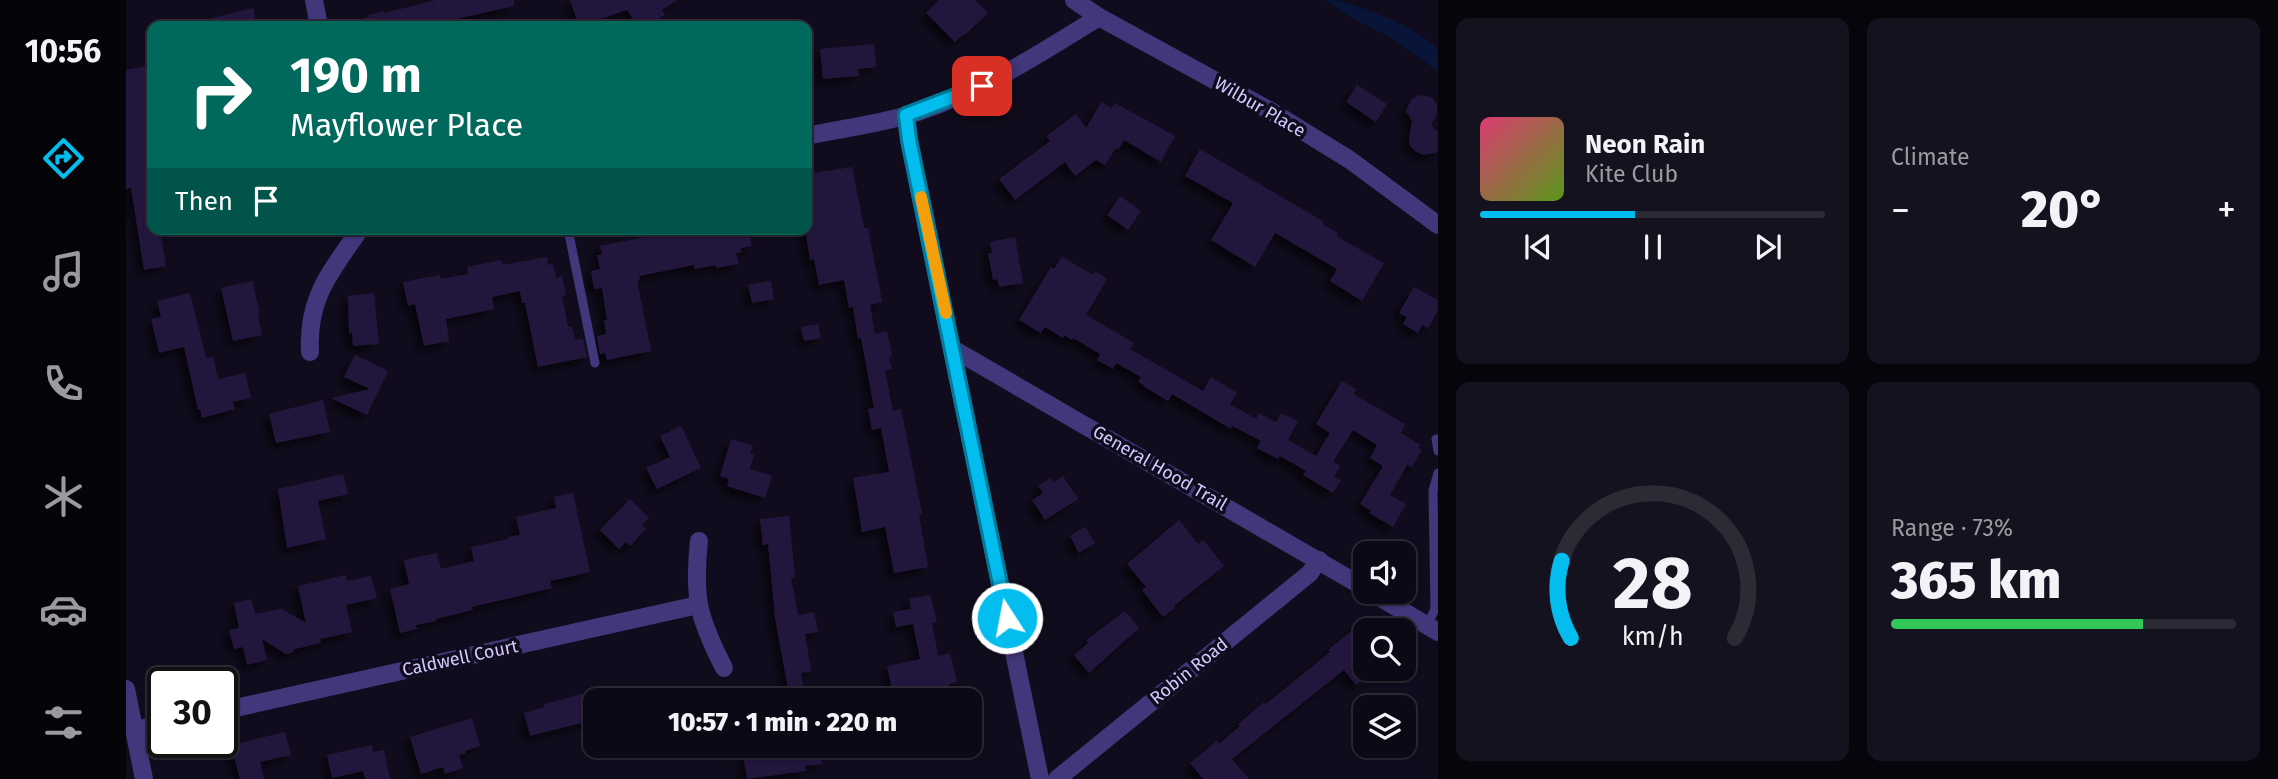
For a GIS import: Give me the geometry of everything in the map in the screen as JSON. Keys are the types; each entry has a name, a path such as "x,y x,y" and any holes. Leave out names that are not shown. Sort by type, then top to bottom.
{"street":[{"path":"314,0 318,21"},
{"name":"Wilbur Place","path":"1074,0 1099,17 1350,160 1438,225"},
{"path":"812,135 906,115 982,86 1020,67 1099,17"},
{"path":"906,115 1040,779"},
{"path":"310,352 309,329 318,295 356,235"},
{"name":"General Hood Trail","path":"953,349 1353,581"},
{"path":"699,541 695,578 698,605 706,631 724,668"},
{"name":"Robin Road","path":"1056,779 1310,573 1319,560"},
{"path":"1391,604 1432,629"},
{"name":"Caldwell Court","path":"238,707 698,605"},
{"path":"126,689 144,779"},
{"path":"134,730 147,727"}],"lane":[{"path":"569,235 595,363"},
{"path":"1436,439 1438,451"},
{"path":"1432,629 1436,609 1433,491 1437,477"}],"water":[{"path":"1326,0 1346,2 1413,30 1438,50 1438,71 1393,39 1347,15"}],"building":[{"path":"436,0 514,0 514,6 447,21 352,21"},
{"path":"570,0 677,0 662,10 665,15 655,21 634,21 627,10 594,21 577,21"},
{"path":"939,0 975,0 988,13 955,42 926,13"},
{"path":"253,8 256,21 200,21"},
{"path":"874,44 876,67 858,69 859,76 823,79 820,49"},
{"path":"147,66 147,235 161,237 166,266 144,270 131,188 126,189 126,70"},
{"path":"1357,85 1387,104 1376,122 1346,102"},
{"path":"1418,95 1432,97 1437,105 1437,113 1431,125 1438,133 1438,152 1423,155 1410,146 1412,121 1406,111 1411,100"},
{"path":"1101,102 1112,108 1115,103 1175,136 1161,162 1124,140 1105,165 1096,160 1075,176 1065,162 1015,200 999,179 1050,141 1046,136 1076,114 1086,128"},
{"path":"1200,149 1324,222 1322,224 1338,233 1336,236 1384,263 1362,301 1330,281 1337,269 1275,233 1255,267 1211,240 1233,203 1185,176"},
{"path":"852,167 864,228 868,228 882,302 870,305 875,334 887,331 892,369 885,371 893,411 901,409 922,514 919,515 928,567 894,573 885,527 862,532 853,478 889,472 881,428 872,430 868,409 874,408 861,338 858,339 853,307 849,308 844,280 819,285 814,259 810,260 806,235 812,235 812,173"},
{"path":"1120,196 1141,211 1128,230 1107,215"},
{"path":"749,235 752,246 741,248 742,252 736,253 739,264 694,269 694,265 639,276 640,280 637,281 651,351 607,360 605,353 600,354 597,336 606,334 604,320 607,320 602,288 594,289 591,271 600,269 597,255 602,255 600,246 651,236"},
{"path":"1015,237 1023,283 999,287 997,279 993,280 988,253 992,253 990,242"},
{"path":"547,257 548,265 553,264 556,278 562,276 566,295 562,296 568,327 572,327 575,340 583,339 587,357 538,367 520,291 492,297 494,309 446,319 449,341 424,346 415,304 408,306 403,282 440,275 441,279 468,274 467,267 501,260 502,265"},
{"path":"1062,257 1093,275 1095,271 1107,279 1086,315 1134,343 1130,349 1203,391 1211,377 1237,393 1230,404 1256,419 1259,413 1276,422 1281,413 1298,421 1288,440 1316,456 1330,433 1316,424 1342,381 1356,389 1353,394 1405,424 1401,433 1420,445 1418,448 1422,450 1412,467 1407,465 1390,495 1406,504 1393,527 1369,513 1371,511 1360,504 1383,466 1370,458 1377,445 1353,430 1333,462 1340,466 1334,477 1341,480 1333,493 1303,475 1306,471 1280,456 1278,459 1257,448 1261,441 1232,426 1231,429 1172,394 1168,401 1138,382 1141,377 1116,363 1113,369 1097,360 1100,354 1073,338 1072,340 1064,335 1063,338 1045,327 1041,333 1019,320 1051,267 1054,269"},
{"path":"253,281 262,335 233,341 221,288"},
{"path":"771,281 774,299 752,303 748,285"},
{"path":"1414,287 1438,300 1438,310 1428,328 1422,325 1418,333 1403,324 1407,317 1399,313"},
{"path":"190,293 206,358 213,357 218,379 245,373 251,398 233,402 235,409 202,418 184,347 159,353 151,319 161,317 157,301"},
{"path":"374,293 379,344 353,346 352,333 349,333 348,296"},
{"path":"818,324 821,338 804,341 801,327"},
{"path":"355,355 388,371 367,415 331,398 370,389 344,377"},
{"path":"323,400 330,432 276,443 269,414"},
{"path":"681,426 701,468 657,489 646,468 670,457 660,436"},
{"path":"731,439 753,446 750,454 754,455 750,469 772,476 765,498 727,486 729,479 720,476"},
{"path":"343,474 348,494 318,501 326,539 287,548 278,489"},
{"path":"1063,476 1078,499 1045,520 1032,500 1043,493 1038,486 1051,478 1054,482"},
{"path":"573,493 590,572 550,581 552,588 472,607 473,610 416,625 417,629 400,633 390,589 409,584 404,560 437,553 441,569 474,561 471,547 520,535 516,517 556,508 554,497"},
{"path":"630,499 649,518 642,525 646,529 630,546 626,542 619,549 600,530"},
{"path":"789,516 795,578 791,578 798,615 814,612 818,632 805,634 811,671 801,673 803,688 788,688 775,618 768,544 763,545 760,519"},
{"path":"1179,520 1198,544 1203,540 1224,566 1163,617 1142,590 1146,587 1127,564"},
{"path":"1085,527 1095,543 1079,553 1070,536"},
{"path":"346,575 347,581 371,576 377,598 346,605 352,632 320,639 321,643 286,654 262,639 267,660 247,665 243,647 234,649 229,630 239,628 234,603 251,599 255,614 282,609 306,623 298,586"},
{"path":"930,595 937,622 932,623 938,656 950,653 957,682 949,684 950,688 892,688 887,666 920,659 913,624 896,627 893,612 911,609 909,599"},
{"path":"1125,611 1139,628 1089,673 1074,655 1088,643 1086,640"},
{"path":"1353,630 1353,681 1361,681 1356,685 1344,670 1232,759 1249,779 1203,779 1190,763 1217,741 1219,744 1264,702 1266,704 1330,652 1328,650"},
{"path":"582,694 583,723 530,736 524,713 545,707 544,704"},
{"path":"472,718 480,746 459,755 463,768 445,774 443,767 421,774 410,737"},
{"path":"285,732 291,755 260,762 264,779 240,779 234,758 238,758 238,743"},
{"path":"372,745 373,752 384,750 390,779 365,779 363,771 332,778 327,755"},
{"path":"743,758 821,758 822,764 805,766 806,771 747,779"}],"slow traffic":[{"path":"921,197 946,313"}],"route":[{"path":"982,86 906,115 1007,618"}]}
